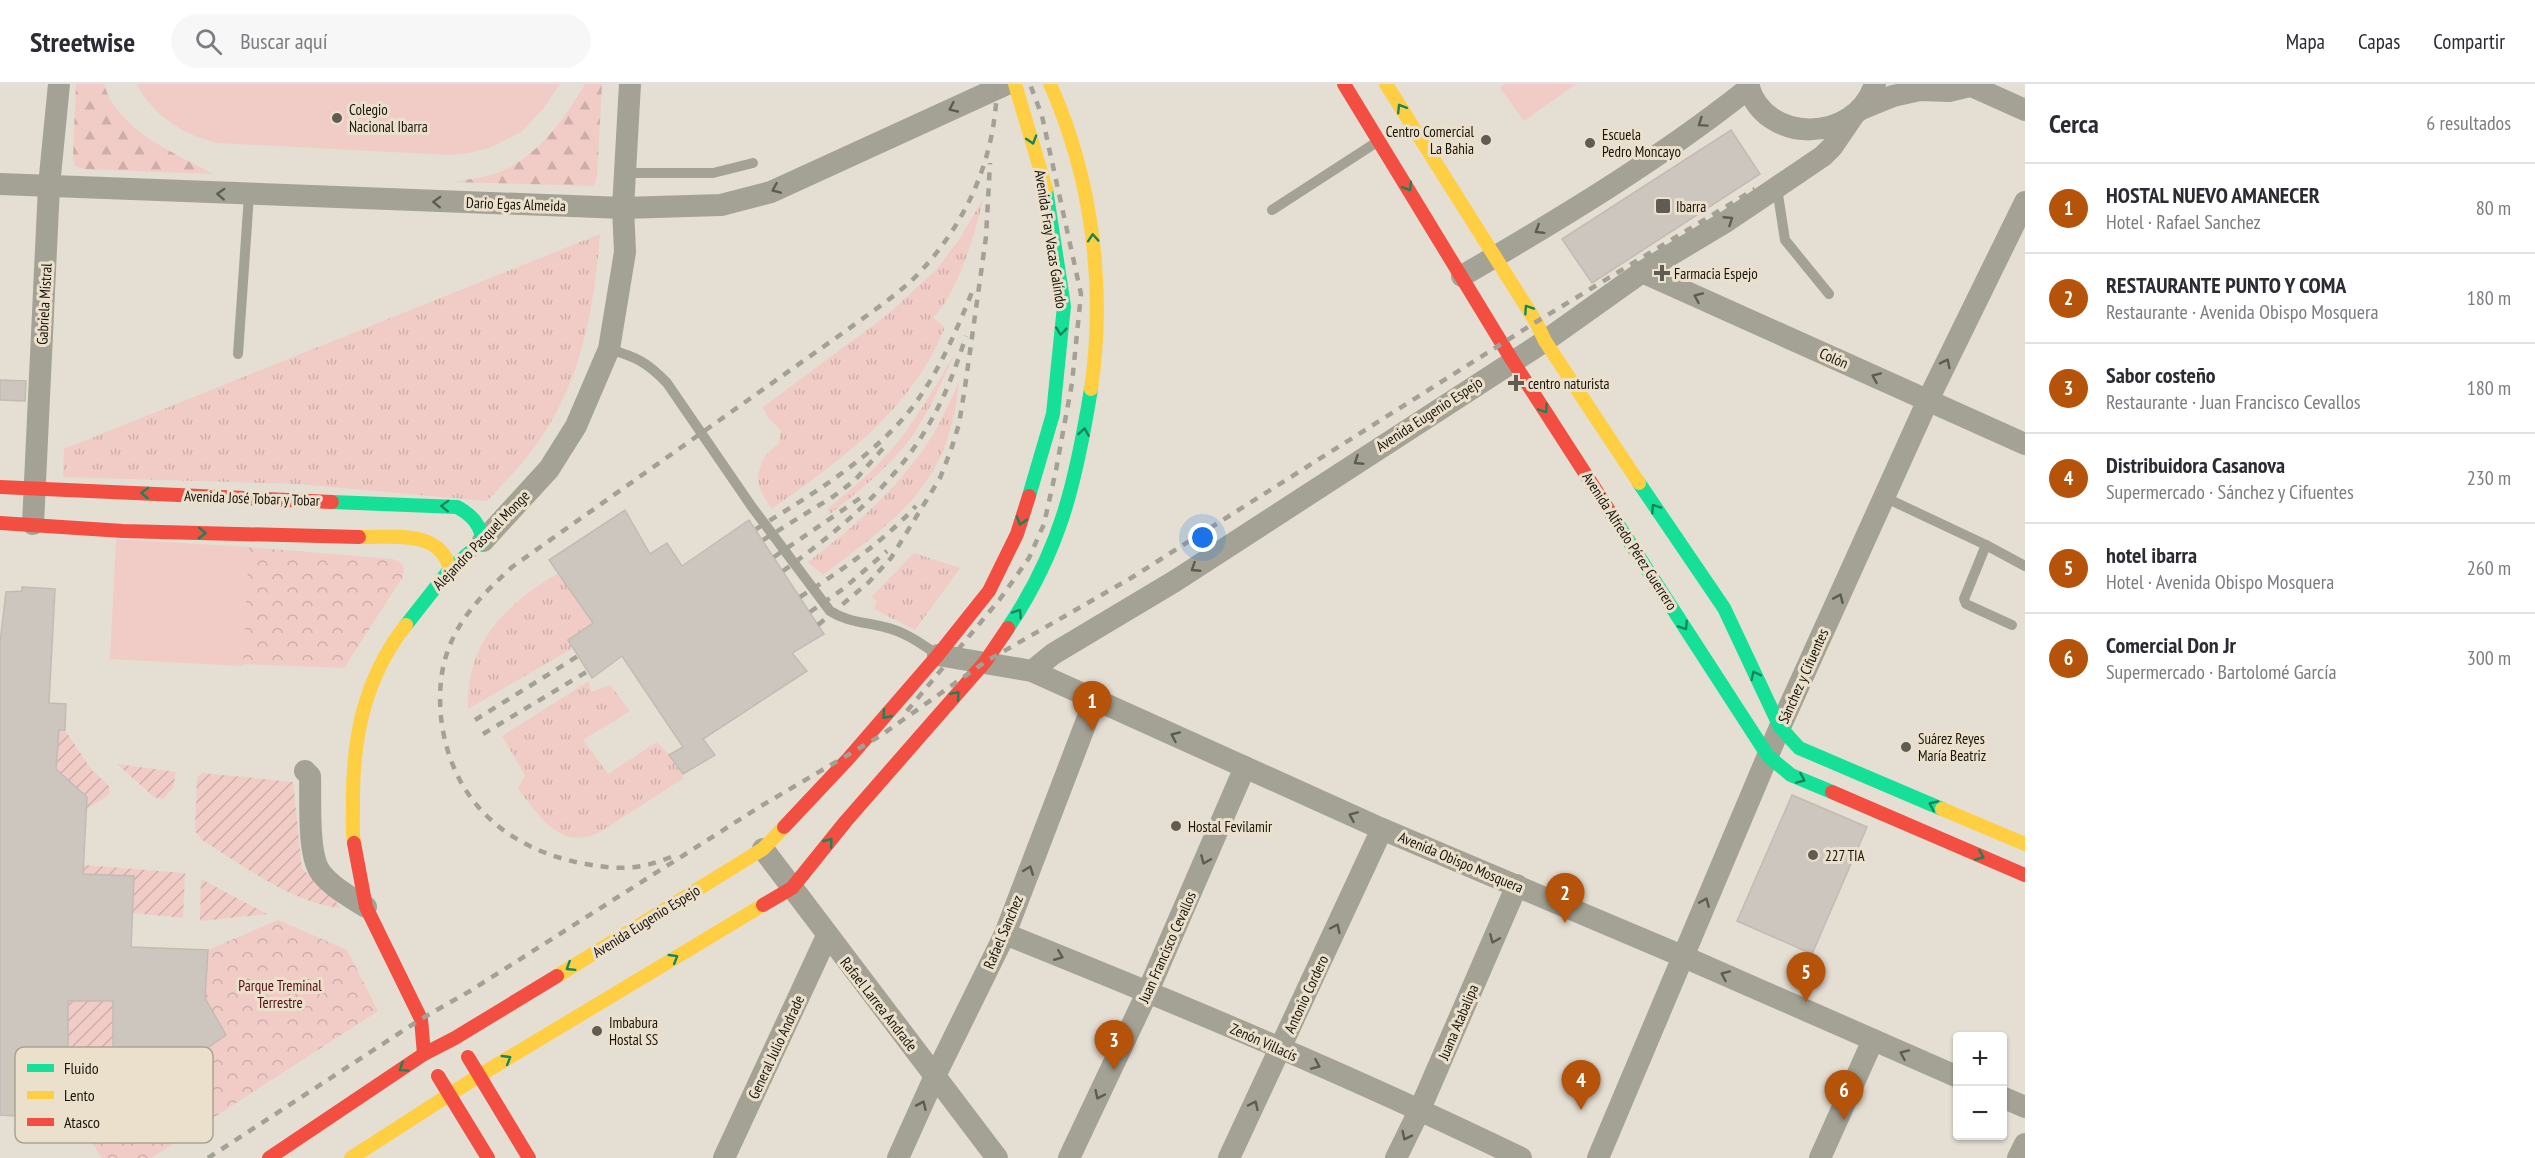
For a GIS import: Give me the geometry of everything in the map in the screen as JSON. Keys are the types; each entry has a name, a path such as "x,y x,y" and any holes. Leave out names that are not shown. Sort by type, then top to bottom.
{"street":[{"name":"Gabriela Mistral","path":"33,524 49,186 59,84"},
{"name":"Alejandro Pasquel Monge","path":"424,1054 421,1019 366,907 353,839 352,774 363,704 388,647 450,569 483,541 549,469 576,426 609,349 625,252 623,208 630,84"},
{"name":"Dario Egas Almeida","path":"0,184 623,208 721,205 771,192 1007,84"},
{"name":"Avenida Fray Vacas Galindo","path":"938,655 989,591 1017,534 1053,414 1064,306 1044,178 1015,84"},
{"path":"351,1158 480,1075 792,888 846,821 985,662 1026,601 1051,551 1067,508 1081,450 1093,373 1097,292 1091,217 1064,115 1050,84"},
{"name":"Avenida Alfredo Pérez Guerrero","path":"1344,84 1512,360 1768,756 1791,775 2025,875"},
{"path":"1386,84 1536,322 1545,341 1724,608 1780,728 1799,748 2025,844"},
{"name":"Avenida Eugenio Espejo","path":"1032,671 1053,654 1175,581 1512,360 1545,341 1642,272 1727,221 1823,156 1857,113 1875,84"},
{"path":"1462,276 1588,200 1718,112 1748,86 1760,106 1775,120 1794,128 1815,130 1835,126 1893,96 1920,90 1949,91 1969,85 2025,110"},
{"name":"Sánchez y Cifuentes","path":"1598,1158 1780,728 1928,400 2025,202"},
{"name":"Colón","path":"1642,272 2025,444"},
{"name":"Avenida José Tobar y Tobar","path":"0,487 457,507 474,516 481,527 483,541"},
{"path":"0,523 123,531 425,539 440,548 448,557 450,569"},
{"path":"938,655 1032,671"},
{"name":"Avenida Eugenio Espejo","path":"269,1158 424,1054 455,1038 763,849 848,759 938,655"},
{"name":"Avenida Obispo Mosquera","path":"1032,671 1382,829 1682,956 1953,1075"},
{"name":"Rafael Sanchez","path":"898,1158 935,1076 1005,934 1095,699"},
{"name":"Juan Francisco Cevallos","path":"1069,1158 1148,992 1245,767"},
{"path":"305,771 310,776 314,857 319,871 332,884 366,907"},
{"name":"Antonio Cordero","path":"1229,1158 1382,829"},
{"name":"Rafael Larrea Andrade","path":"763,849 997,1158"},
{"name":"Juana Atabalipa","path":"1396,1158 1420,1109 1517,885"},
{"name":"Zenón Villacís","path":"1005,934 1148,992 1420,1109 1521,1158"},
{"name":"General Julio Andrade","path":"724,1158 827,936"},
{"path":"421,1019 455,1038 480,1075 529,1158"},
{"path":"1820,1158 1873,1040"},
{"path":"424,1054 488,1158"},
{"path":"2007,1099 2025,1107"},
{"path":"2019,1158 2025,1144"}],"lane":[{"path":"1272,210 1379,141"},
{"path":"625,173 714,174 753,163"},
{"path":"1777,187 1785,240 1829,294"},
{"path":"238,354 249,195"},
{"path":"609,349 641,360 651,366 667,383 752,507 830,611 840,618 886,627 910,636 938,655"},
{"path":"1884,497 2025,566"},
{"path":"1986,545 1964,599 1966,604 2012,625"}],"green space":[{"path":"76,84 104,84 121,115 134,127 165,148 213,174 83,169 75,166 73,158"},
{"path":"137,84 560,84 542,110 521,132 489,148 449,155 218,143 194,135 171,122 151,105"},
{"path":"585,84 602,84 597,177 594,186 453,182 494,174 520,161 552,132"},
{"path":"1505,84 1576,84 1524,121 1500,88"},
{"path":"983,199 976,228 958,279 933,318 945,327 931,357 914,383 894,408 849,451 772,509 761,491 758,475 769,451 779,444 781,431 768,417 763,407 887,315 937,269 960,238"},
{"path":"600,234 594,292 582,349 573,376 547,429 525,459 487,501 297,484 63,477 64,449"},
{"path":"955,353 936,395 913,435 874,477 830,514 827,509 854,487 891,451 920,410"},
{"path":"959,382 953,417 944,447 932,473 897,516 823,575 808,562 857,522 915,461 932,437"},
{"path":"116,539 249,547 243,666 110,659"},
{"path":"249,547 392,559 399,561 404,568 402,578 344,668 110,659"},
{"path":"914,553 960,568 915,630 874,609 877,601 871,597"},
{"path":"558,573 593,623 568,640 573,648 468,709 469,685 474,664 492,628 521,598"},
{"path":"589,681 591,692 610,685 630,711 583,740 608,774 657,742 669,755 684,778 600,832 586,837 573,838 552,828 543,820 518,789 525,775 502,736"},
{"path":"59,730 65,730 91,769 110,787 109,795 86,809 87,797 56,769"},
{"path":"117,764 176,772 173,788 163,799 154,797"},
{"path":"202,773 293,782 302,869 329,891 340,908 285,891 202,840 195,831 197,777"},
{"path":"83,865 185,873 183,918 133,913 134,876 83,874"},
{"path":"201,879 267,914 200,921"},
{"name":"Parque Treminal Terrestre","path":"278,920 347,950 378,1011 213,1118 213,1047 209,1047 226,1035 205,998 208,950"},
{"path":"68,1001 113,1001 113,1047 68,1047"},
{"name":"Parque Treminal Terrestre","path":"92,1143 174,1143 151,1158 102,1158"}],"building":[{"name":"Ibarra","path":"1731,130 1760,174 1592,283 1562,239"},
{"path":"0,380 26,381 25,401 0,400"},
{"path":"625,510 650,554 667,543 682,566 749,520 824,634 792,653 807,671 703,739 715,755 683,774 669,755 683,747 622,656 592,678 568,640 593,623 549,560"},
{"path":"22,587 55,589 49,703 66,704 65,730 59,730 56,769 87,797 83,874 134,876 131,947 208,950 205,998 226,1035 209,1047 113,1047 113,1001 68,1001 68,1047 15,1047 15,1116 0,1115 0,643 6,592 22,591"},
{"path":"1792,795 1867,827 1812,954 1737,921"}],"railway":[{"path":"671,857 629,868 586,864 557,857 531,847 508,833 487,816 470,796 456,773 447,747 441,717 440,693 443,669 452,640 474,606 512,567 890,299 919,273 957,223 979,180 992,133 997,84"},
{"path":"907,711 1000,599 1029,558 1044,524 1056,470 1072,383 1081,294 1042,116 1030,84"},
{"path":"818,625 869,582 891,558 940,478 951,450 959,424 986,237 990,163"},
{"path":"208,1158 421,1019 470,991 761,806 880,736 985,662 1131,578 1536,322 1755,189"},
{"path":"756,529 839,475 895,427 921,396 938,367 972,292"},
{"path":"783,571 847,521 886,483 903,462 938,407 966,336"},
{"path":"763,540 834,496 855,480 885,446"},
{"path":"774,557 866,494"},
{"path":"800,597 875,544 916,506"},
{"path":"810,612 843,589 887,551"},
{"path":"475,720 578,656"},
{"path":"483,734 588,671"}],"traffic: fast":[{"path":"1029,496 1053,414 1064,306 1046,189"},
{"path":"1008,628 1026,599 1054,542 1072,484 1091,389"},
{"path":"1639,483 1724,608 1780,727 1799,748 1942,809"},
{"path":"332,502 457,507 467,513 477,525 483,541 450,569 406,625"},
{"path":"1610,512 1768,756 1791,775 1832,792"}],"traffic: slow":[{"path":"1015,84 1046,189"},
{"path":"1050,84 1076,157 1092,234 1097,312 1091,389"},
{"path":"1386,84 1536,322 1545,341 1639,483"},
{"path":"359,537 399,537 425,541 445,556 450,569"},
{"path":"354,843 353,781 363,711 380,666 406,625"},
{"path":"1942,809 2025,844"},
{"path":"557,976 763,849 784,827"},
{"path":"351,1158 480,1075 763,905"}],"traffic: jam":[{"path":"1344,84 1512,360 1610,512"},
{"path":"0,487 332,502"},
{"path":"784,827 848,759 938,655 989,591 1017,534 1029,496"},
{"path":"0,523 123,531 359,537"},
{"path":"763,905 792,888 846,821 985,662 1008,628"},
{"path":"1832,792 2025,875"},
{"path":"354,843 366,907 421,1019 424,1054"},
{"path":"269,1158 424,1054 455,1038 557,976"},
{"path":"468,1057 529,1158"},
{"path":"438,1076 488,1158"}],"place":[{"name":"Colegio Nacional Ibarra","path":"337,118"},
{"name":"Centro Comercial La Bahia","path":"1486,140"},
{"name":"Escuela Pedro Moncayo","path":"1590,143"},
{"name":"Ibarra","path":"1663,206"},
{"name":"Farmacia Espejo","path":"1662,273"},
{"name":"centro naturista","path":"1516,383"},
{"name":"HOSTAL NUEVO AMANECER","path":"1092,731"},
{"name":"Suárez Reyes María Beatriz","path":"1906,747"},
{"name":"Hostal Fevilamir","path":"1176,826"},
{"name":"227 TIA","path":"1813,855"},
{"name":"RESTAURANTE PUNTO Y COMA","path":"1565,923"},
{"name":"hotel ibarra","path":"1806,1002"},
{"name":"Imbabura Hostal SS","path":"597,1031"},
{"name":"Sabor costeño","path":"1114,1070"},
{"name":"Distribuidora Casanova","path":"1581,1110"},
{"name":"Comercial Don Jr","path":"1844,1120"}]}
